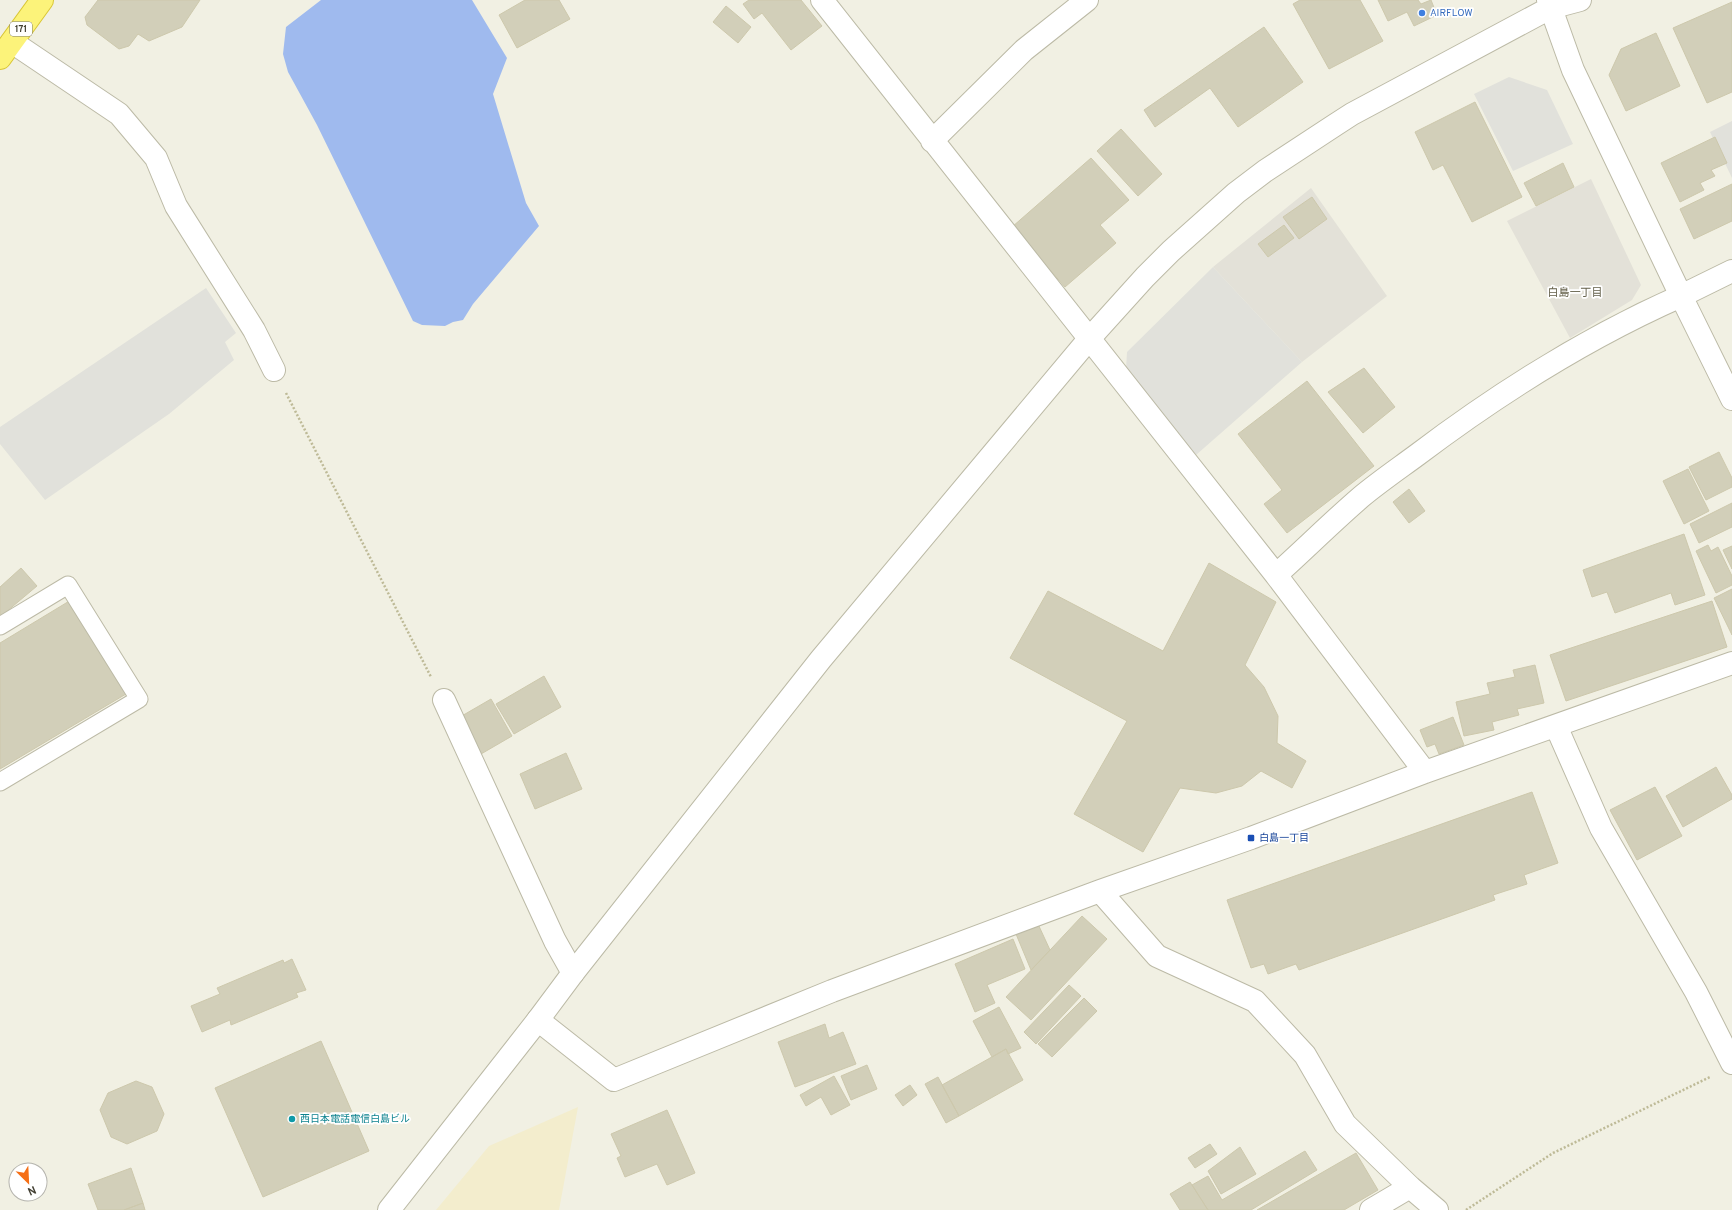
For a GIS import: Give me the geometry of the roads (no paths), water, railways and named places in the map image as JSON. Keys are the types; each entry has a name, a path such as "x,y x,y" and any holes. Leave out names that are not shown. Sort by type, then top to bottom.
{"highway":[{"name":"171","path":"6,50 42,0"}],"street":[{"path":"822,0 1276,575 1425,772"},
{"path":"932,141 1024,50 1087,0"},
{"path":"389,1210 538,1020 573,972 821,660 1089,339 1145,277 1171,251 1255,178 1352,114 1551,2 1580,0"},
{"path":"1551,2 1573,70 1732,399"},
{"path":"6,50 40,60 119,114 156,158 176,206 254,330 274,370"},
{"path":"1276,575 1361,497 1465,418 1526,378 1590,341 1629,320 1732,271"},
{"path":"538,1020 614,1080 832,991 1100,891 1251,838 1425,772 1732,663"},
{"path":"444,700 555,942 573,972"},
{"path":"1556,726 1601,828 1692,985 1727,1037 1732,1063"},
{"path":"1100,891 1157,956 1255,1001 1306,1055 1345,1124 1437,1210"},
{"path":"1371,1210 1410,1186"}],"lane":[{"path":"0,626 68,585 139,699 0,782"}],"water":[{"path":"321,0 472,0 507,58 493,94 526,203 539,226 473,304 463,320 453,322 445,326 422,325 413,321 317,125 288,72 283,54 286,27"}],"place":[{"name":"AIRFLOW","path":"1422,13"},
{"name":"白島一丁目","path":"1251,838"},
{"name":"西日本電話電信白島ビル","path":"292,1119"}],"district":[{"name":"白島一丁目","path":"1575,293"}]}
